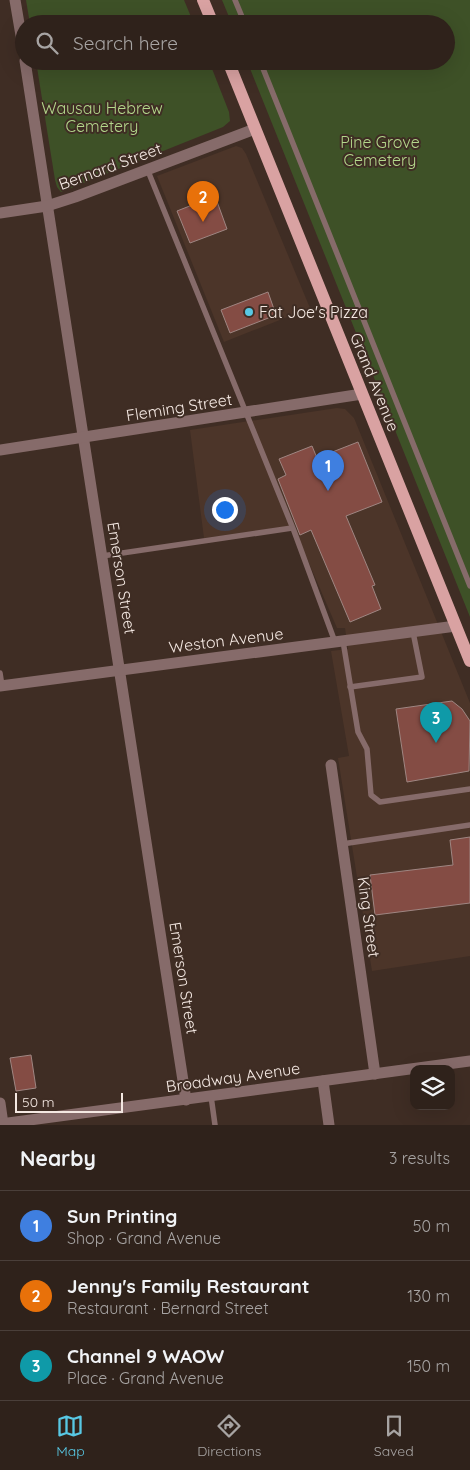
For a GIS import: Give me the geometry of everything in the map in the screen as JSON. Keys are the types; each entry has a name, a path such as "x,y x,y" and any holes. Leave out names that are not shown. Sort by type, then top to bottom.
{"main road":[{"path":"203,0 209,15"},
{"name":"Grand Avenue","path":"232,70 470,660"}],"street":[{"path":"15,0 18,15"},
{"name":"Emerson Street","path":"26,70 186,1100"},
{"name":"Bernard Street","path":"0,213 47,206 148,171 255,128"},
{"name":"Fleming Street","path":"0,450 362,394"},
{"name":"Weston Avenue","path":"1,686 456,626"},
{"name":"King Street","path":"331,765 375,1074"},
{"name":"Broadway Avenue","path":"1,1124 65,1120 211,1096 470,1061"},
{"path":"323,1081 329,1125"},
{"path":"0,1103 1,1124"}],"lane":[{"path":"235,0 241,15"},
{"path":"264,70 470,586"},
{"path":"148,171 339,642 358,732 367,749 371,795 380,802 470,789"},
{"path":"102,556 292,528"},
{"path":"350,687 422,677 413,632"},
{"path":"0,673 1,686"},
{"path":"342,844 470,825"},
{"path":"211,1096 214,1125"}],"shaded area":[{"path":"236,146 242,148 246,154 310,308 224,342 157,176"},
{"path":"337,408 345,409 354,418 470,703 470,956 372,971 338,758 349,756 331,651 348,649 345,628 337,628 293,526 204,538 190,430"}],"green space":[{"path":"26,0 184,0 190,15 28,15"},
{"name":"Pine Grove Cemetery","path":"222,0 470,0 470,617 251,70 455,70 455,15 228,15"},
{"name":"Wausau Hebrew Cemetery","path":"37,70 213,70 229,112 230,121 223,127 61,192 55,180"}],"building":[{"path":"215,196 227,229 190,243 177,211"},
{"name":"Fat Joe's Pizza","path":"268,292 276,315 230,333 221,310"},
{"path":"358,442 382,502 346,516 375,585 372,586 381,609 350,622 311,530 300,535 278,479 286,475 279,459 312,446 317,458"},
{"path":"452,701 462,709 470,721 469,771 407,782 396,709"},
{"path":"470,837 470,903 375,915 370,875 453,865 450,840"},
{"path":"31,1055 36,1088 16,1091 10,1058"}],"place":[{"name":"Jenny's Family Restaurant","path":"203,222"},
{"name":"Fat Joe's Pizza","path":"249,312"},
{"name":"Sun Printing","path":"328,491"},
{"name":"Channel 9 WAOW","path":"436,743"}]}
